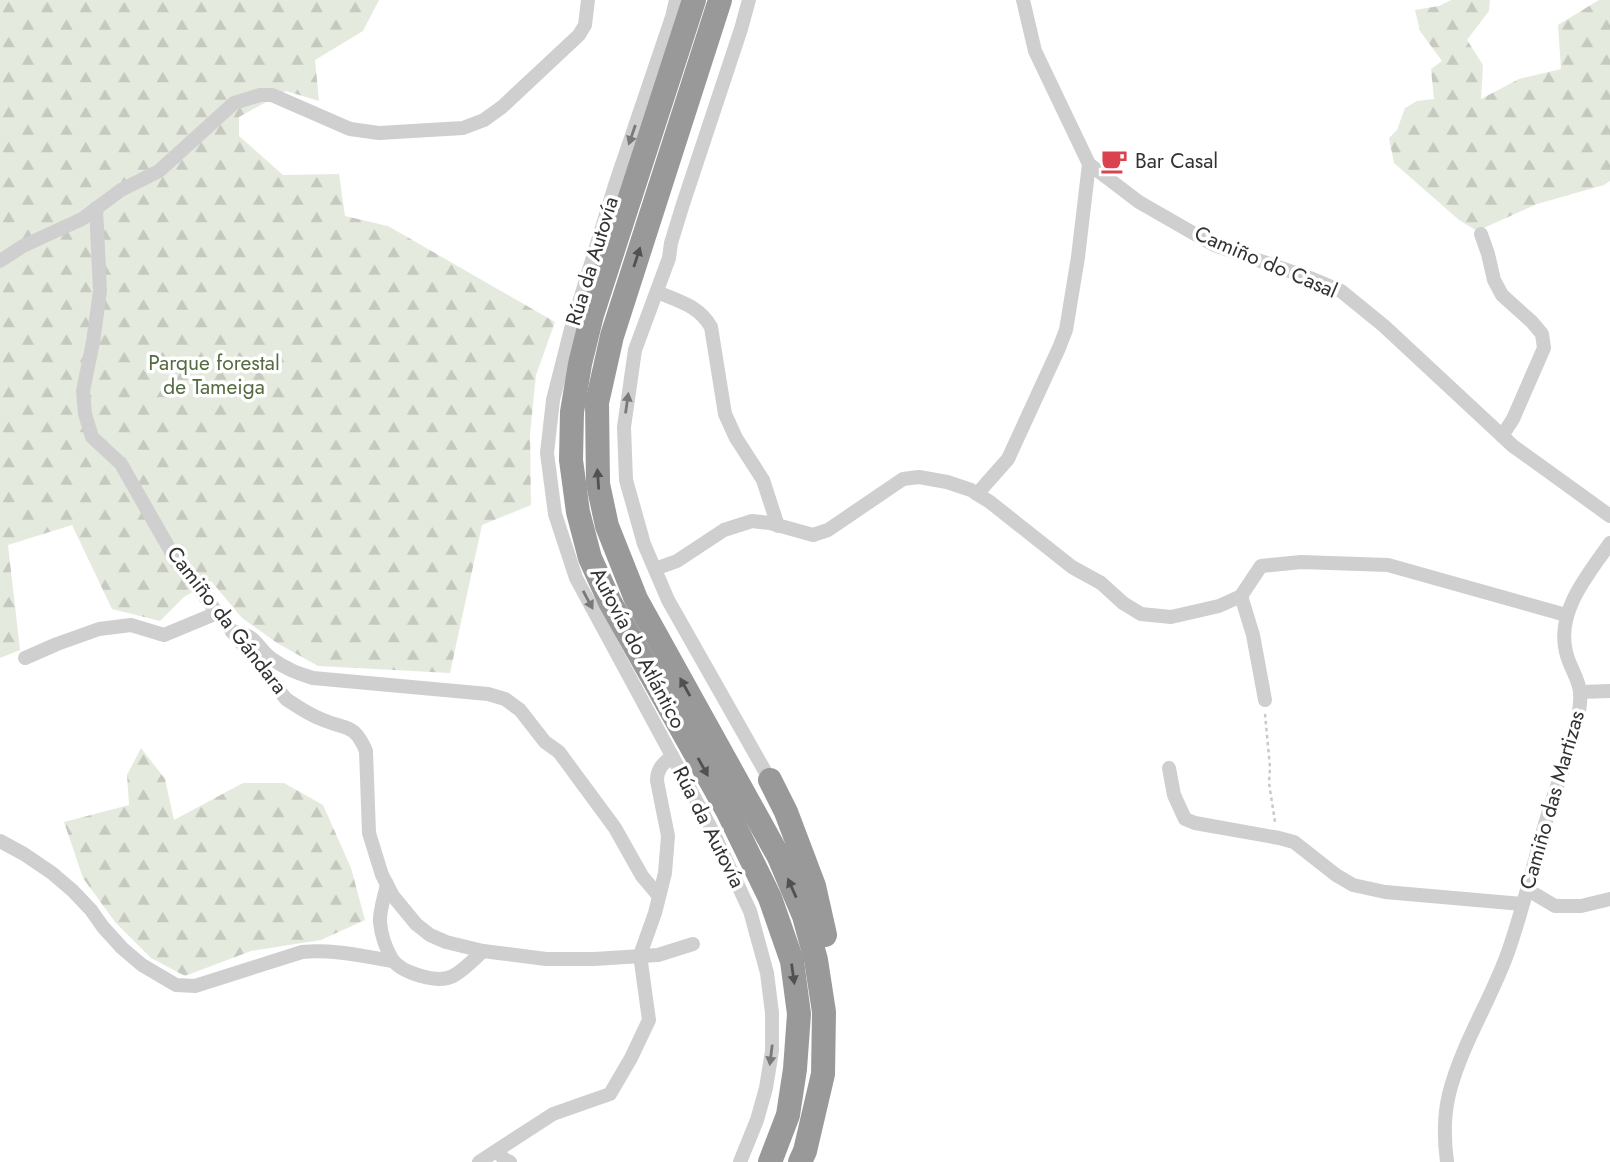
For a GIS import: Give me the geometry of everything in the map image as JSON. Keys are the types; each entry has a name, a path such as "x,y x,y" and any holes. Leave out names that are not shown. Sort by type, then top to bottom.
{"highway":[{"name":"Autovía do Atlántico","path":"694,0 592,315 572,412 571,460 578,512 590,558 610,602 727,810 770,898 792,961 799,1014 795,1069 788,1115 770,1162"},
{"name":"Autovía do Atlántico","path":"720,0 612,336 597,403 598,484 607,526 636,598 779,857 804,916 816,960 824,1012 823,1074 800,1162"},
{"path":"653,126 656,67"},
{"path":"571,329 625,215"},
{"path":"770,780 786,812 814,886 833,972 833,1026 823,1074"}],"street":[{"path":"0,261 23,246 82,219 121,190 159,171 234,103 260,95 272,95 350,130 379,133 463,128 484,120 502,107 579,35 585,25 588,0"},
{"name":"Rúa da Autovía","path":"676,0 571,329 554,400 547,453 555,514 576,578 711,828 750,911 768,973 772,1051 757,1121 740,1162"},
{"path":"749,0 683,204 669,258 635,350 624,427 626,480 644,544 668,600 770,780"},
{"path":"741,29 757,0"},
{"name":"Camiño do Casal","path":"1023,0 1035,51 1088,164 1139,202 1214,245 1341,291 1384,326 1513,446 1610,516"},
{"path":"977,494 1008,459 1066,330 1078,257 1088,164"},
{"name":"Camiño da Gándara","path":"96,208 100,291 83,391 85,414 92,437 121,464 177,562 286,699 324,721 350,728 362,740 366,751 369,833 382,876 393,896 416,924 430,935 483,951 546,959 594,959 658,955 693,944"},
{"path":"1480,234 1494,280 1502,295 1542,334 1544,348 1513,419 1502,436"},
{"path":"657,292 695,308 711,327 725,414 736,438 763,480 778,526"},
{"path":"655,569 677,561 724,530 752,521 813,535 828,530 903,479 919,477 971,490 1072,567 1101,583 1123,603 1141,614 1171,617 1219,606 1241,596 1261,566 1301,562 1388,565 1566,615"},
{"name":"Camiño das Martizas","path":"1447,1162 1444,1140 1449,1095 1465,1046 1508,953 1577,721 1580,692 1566,652 1566,615 1583,581 1610,543"},
{"path":"1241,596 1253,635 1265,700"},
{"path":"25,658 99,629 131,625 164,635 217,613"},
{"path":"232,632 245,633 269,657 291,672 313,678 488,694 505,699 520,710 545,742 559,752 615,828 642,876 658,895"},
{"path":"1580,692 1610,691"},
{"path":"479,1162 553,1114 610,1094 631,1058 649,1020 640,955 665,873 668,836 657,773 659,767 673,756"},
{"name":"Camiño das Martizas","path":"1169,768 1174,795 1185,819 1294,842 1353,885 1385,892 1525,897"},
{"path":"0,841 52,873 91,910 122,948 142,965 176,985 195,986 302,952 338,951 393,961 426,978 450,978 483,951"},
{"path":"387,884 380,919 384,941 393,961"},
{"path":"1525,897 1555,906 1581,906 1610,899"},
{"path":"497,1151 510,1162"}],"path":[{"path":"1265,700 1269,783 1279,838"}],"green space":[{"name":"Parque forestal de Tameiga","path":"0,0 379,0 363,31 315,60 319,101 286,91 239,117 239,136 283,175 339,174 345,216 388,226 555,322 536,375 530,434 531,505 482,525 450,673 318,666 277,643 242,618 211,581 184,597 160,621 112,609 72,525 8,545 20,650 0,658"},
{"path":"1451,0 1490,0 1489,11 1467,40 1483,65 1481,99 1519,79 1561,69 1558,25 1599,0 1610,0 1610,181 1537,204 1477,231 1459,220 1394,163 1389,138 1397,130 1405,108 1417,101 1434,99 1431,69 1442,61 1420,31 1415,10 1439,6"},
{"path":"141,748 165,779 174,820 243,783 284,783 323,805 351,868 365,920 321,940 251,951 185,976 151,958 115,922 83,878 64,822 129,805 127,775"}],"place":[{"name":"Bar Casal","path":"1114,161"}]}
